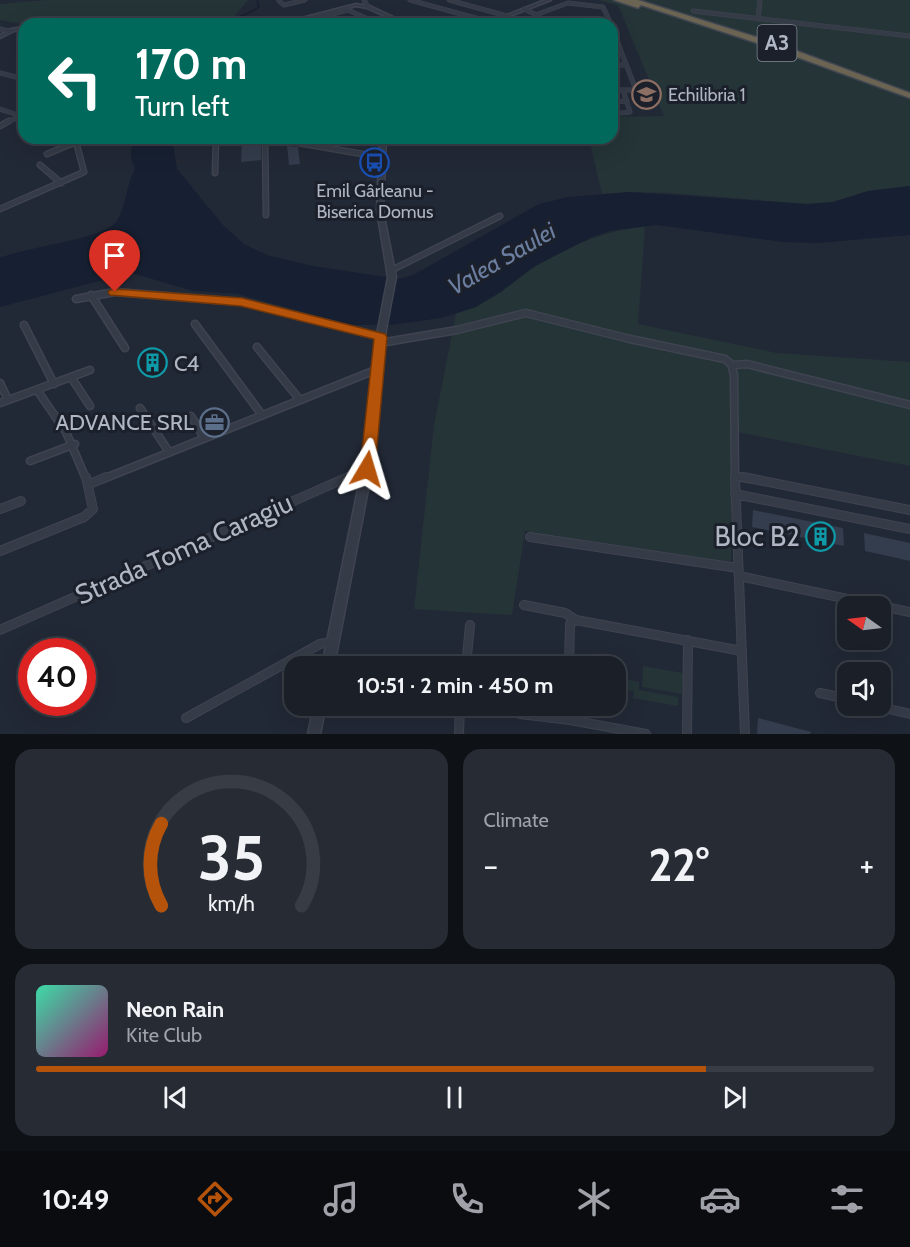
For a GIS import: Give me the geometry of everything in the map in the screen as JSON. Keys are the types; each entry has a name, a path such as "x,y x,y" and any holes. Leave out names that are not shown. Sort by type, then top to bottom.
{"highway":[{"path":"616,0 834,68"},
{"name":"A3","path":"631,0 910,93"},
{"name":"A3","path":"642,0 777,43 910,93"},
{"path":"657,0 847,65 910,93"}],"street":[{"path":"283,0 279,2 287,4 305,0"},
{"path":"364,0 368,7"},
{"path":"410,0 471,18"},
{"path":"449,0 507,16"},
{"path":"502,18 549,0"},
{"path":"758,19 760,0"},
{"path":"524,9 537,14 568,3 603,7 608,18"},
{"path":"306,18 352,6 368,7 393,18"},
{"path":"317,18 348,10 366,18"},
{"path":"693,11 910,36"},
{"path":"537,14 538,18"},
{"path":"0,29 10,31"},
{"path":"0,37 18,29"},
{"path":"618,48 636,90 618,90"},
{"path":"618,65 626,65"},
{"path":"0,73 18,78"},
{"path":"618,113 630,112 623,90"},
{"path":"618,102 627,101"},
{"path":"0,109 18,114"},
{"path":"0,126 18,117"},
{"path":"0,119 8,122"},
{"path":"47,154 67,144"},
{"path":"0,209 84,172 76,144"},
{"path":"215,173 216,144"},
{"path":"266,144 266,215"},
{"path":"312,144 380,157"},
{"path":"330,656 367,469 381,336 392,273 380,211 382,144"},
{"path":"40,165 61,183"},
{"path":"392,273 500,216"},
{"path":"75,299 91,295 135,293 228,300 381,336 457,330 508,316 526,314 722,358 734,365 747,364 910,405"},
{"path":"91,295 125,348"},
{"path":"195,324 262,415"},
{"path":"24,325 54,384"},
{"path":"257,346 300,400"},
{"path":"734,365 735,494 745,734"},
{"path":"90,484 378,369"},
{"path":"0,403 90,370"},
{"path":"71,377 90,406"},
{"path":"0,383 8,400"},
{"path":"0,551 88,515 93,509 90,484 75,444 37,390"},
{"path":"140,408 169,452"},
{"path":"191,416 204,438"},
{"path":"30,461 75,444"},
{"name":"Strada Toma Caragiu","path":"0,630 367,469"},
{"path":"735,476 910,510"},
{"path":"735,494 910,529"},
{"path":"0,509 21,501"},
{"path":"530,537 738,572 910,612"},
{"path":"524,605 565,613 576,620 742,651"},
{"path":"569,656 570,624 576,620"},
{"path":"467,656 470,626"},
{"path":"687,734 688,640"},
{"path":"186,718 320,644 332,642"},
{"path":"820,693 837,697"},
{"path":"891,710 910,714"},
{"path":"314,734 318,716"},
{"path":"459,734 460,716"},
{"path":"537,716 645,734"},
{"path":"570,716 570,720"}],"shaded area":[{"path":"47,0 248,0 233,18 18,18 18,22 0,20 0,4"},
{"path":"599,0 910,0 910,186 868,191 833,202 807,204 670,193 602,194 590,144 618,144 618,117 664,116 618,5"},
{"path":"645,226 638,324 777,353 910,362 910,466 732,431 731,562 525,531 512,615 414,609 434,425 456,314 478,304 536,266 575,245 601,235"},
{"path":"643,666 683,673 682,694 642,687"},
{"path":"626,679 639,682 639,690 678,697 678,706 633,698 634,691 626,690"}],"water":[{"path":"132,144 173,144 177,169 223,225 244,244 267,255 313,266 399,279 413,275 539,204 568,197 630,192 807,204 833,202 868,191 910,186 910,235 818,243 783,242 657,225 610,231 590,238 535,266 501,292 476,307 441,318 391,325 351,325 238,294 193,291 135,274 118,276 0,307 0,258 80,238 108,228 116,222 135,169 131,158"}],"building":[{"path":"242,144 261,144 261,160 241,162"},
{"path":"287,146 298,147 300,164 289,165"},
{"name":"C4","path":"152,349 166,372 152,377 139,354"},
{"name":"Bloc B2","path":"753,510 843,528 844,546 752,527"},
{"path":"864,533 910,543 910,561 865,551"},
{"path":"758,718 811,732 810,734 757,734"}],"waterway":[{"name":"Valea Saulei","path":"238,18 259,7 257,0"}],"place":[{"name":"Echilibria 1","path":"647,95"},
{"name":"Emil Gârleanu - Biserica Domus","path":"375,162"},
{"name":"C4","path":"153,363"},
{"name":"ADVANCE SRL","path":"215,422"},
{"name":"Bloc B2","path":"821,537"}],"route":[{"path":"115,292 242,302 381,337 367,469"}]}
